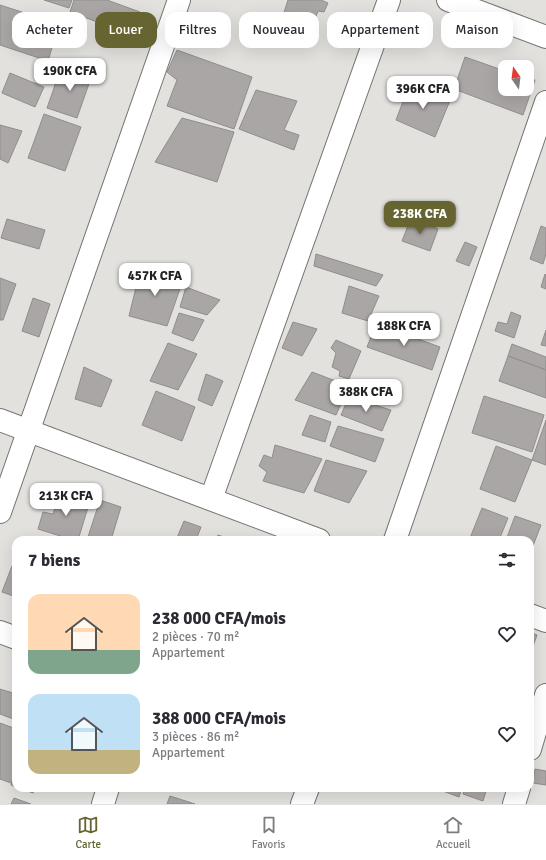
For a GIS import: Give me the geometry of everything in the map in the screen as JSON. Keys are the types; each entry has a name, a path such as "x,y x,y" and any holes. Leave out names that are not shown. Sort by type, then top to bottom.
{"street":[{"path":"0,512 179,0"},
{"path":"211,499 389,0"},
{"path":"448,0 546,37"},
{"path":"396,536 546,102"},
{"path":"0,420 308,536"},
{"path":"534,616 546,621"},
{"path":"0,632 12,636"},
{"path":"534,736 546,695"},
{"path":"103,804 107,792"},
{"path":"302,804 306,792"},
{"path":"514,804 518,792"}],"building":[{"path":"44,0 72,0 69,8"},
{"path":"74,0 107,0 140,12 95,12 95,21 87,18 87,12 70,12"},
{"path":"288,0 321,0 328,3 324,12 284,12"},
{"path":"0,5 22,12 12,12 12,48 52,48 48,61 0,45"},
{"path":"177,50 252,77 234,129 167,106 177,80 167,72"},
{"path":"465,57 498,69 498,96 530,96 523,115 454,89"},
{"path":"62,65 92,75 77,118 47,108"},
{"path":"10,73 44,87 35,107 2,93"},
{"path":"410,83 451,98 435,137 396,120"},
{"path":"256,90 297,101 284,130 299,135 294,150 239,129"},
{"path":"44,114 81,127 65,171 28,158"},
{"path":"182,118 234,132 217,182 155,162"},
{"path":"0,125 22,131 8,163 0,159"},
{"path":"411,218 438,229 430,251 402,241"},
{"path":"7,219 45,230 39,249 1,238"},
{"path":"541,226 546,228 546,254 543,264 530,259"},
{"path":"465,242 477,247 469,266 456,261"},
{"path":"316,254 383,275 376,286 314,266"},
{"path":"141,267 183,280 167,326 129,316"},
{"path":"545,274 546,275 546,289 541,287"},
{"path":"0,278 16,284 3,320 0,320"},
{"path":"349,286 379,296 368,321 342,313"},
{"path":"186,287 220,300 207,315 180,307"},
{"path":"33,298 50,304 39,337 22,331"},
{"path":"511,312 521,316 514,338 495,331 498,322 507,324"},
{"path":"179,313 204,320 193,341 172,333"},
{"path":"293,322 317,329 302,356 282,348"},
{"path":"376,324 440,347 432,370 367,347"},
{"path":"546,330 546,346 541,345"},
{"path":"336,340 361,351 349,379 339,376 340,371 332,367 336,353 331,348"},
{"path":"168,343 197,354 178,390 150,381"},
{"path":"512,344 546,357 546,370 508,356"},
{"path":"508,356 546,370 546,398 499,381"},
{"path":"84,367 112,380 101,407 75,399"},
{"path":"312,372 349,386 336,415 295,400"},
{"path":"206,374 223,381 212,406 198,400"},
{"path":"156,391 195,407 182,441 142,425"},
{"path":"484,396 544,415 532,452 472,433"},
{"path":"349,397 391,410 382,431 341,415"},
{"path":"310,415 331,422 325,442 302,435"},
{"path":"546,420 546,465 532,460"},
{"path":"338,426 384,439 375,462 330,446"},
{"path":"275,445 322,459 304,493 263,481 267,472 259,466 264,455 272,458"},
{"path":"496,446 532,460 515,502 480,489"},
{"path":"326,460 367,471 349,503 314,491"},
{"path":"60,492 90,501 79,536 60,536 38,529 43,512 53,514"},
{"path":"100,500 121,507 112,536 88,536"},
{"path":"482,508 508,518 501,536 471,536"},
{"path":"515,516 541,525 534,543 534,536 508,536"},
{"path":"184,521 201,527 198,536 178,536"},
{"path":"12,566 12,596 2,592"},
{"path":"534,634 537,635 534,644"},
{"path":"0,689 12,693 12,718 0,714"},
{"path":"0,723 12,728 12,780 11,783 0,779"},
{"path":"535,769 546,771 546,785 534,783"},
{"path":"446,792 461,792 459,797"},
{"path":"464,792 486,792 483,801 463,794"},
{"path":"170,796 195,804 167,804"},
{"path":"14,798 31,804 11,804"}]}
